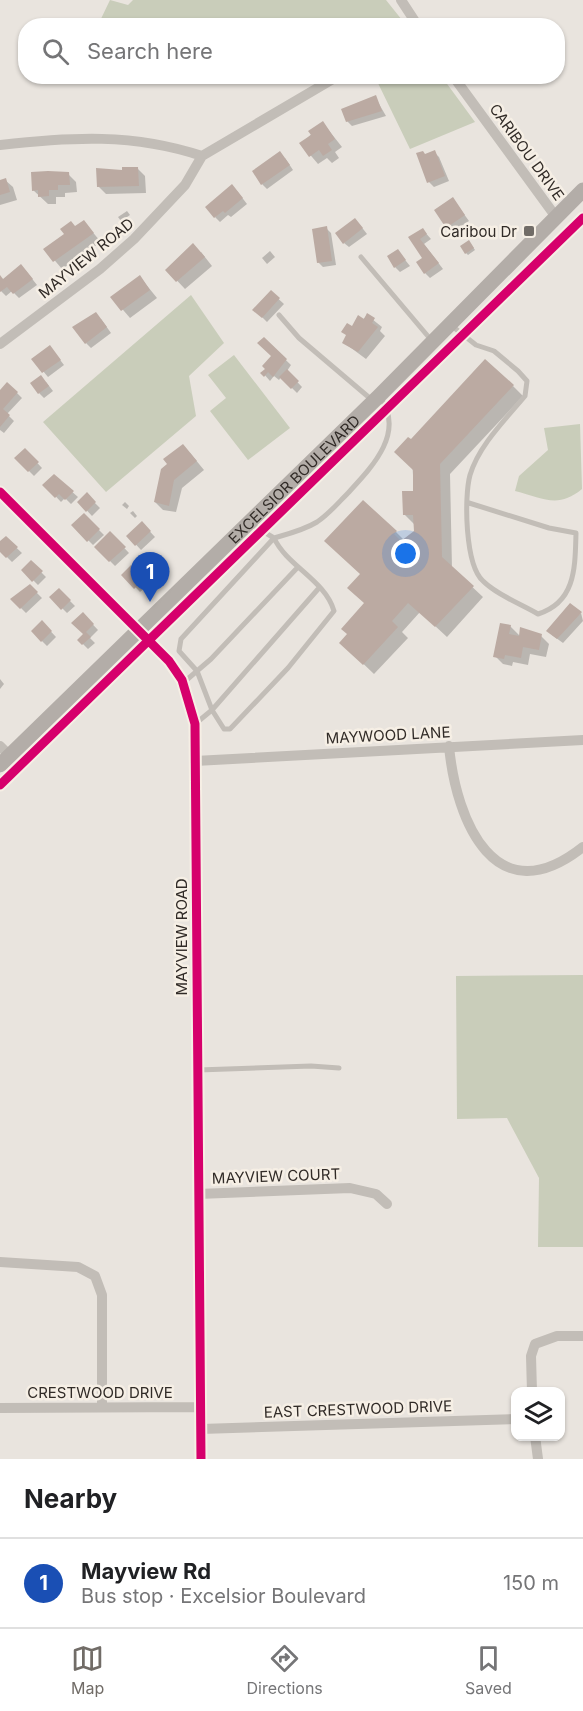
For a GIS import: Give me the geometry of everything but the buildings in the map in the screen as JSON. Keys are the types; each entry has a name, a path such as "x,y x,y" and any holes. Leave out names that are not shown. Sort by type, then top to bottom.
{"main road":[{"name":"EXCELSIOR BOULEVARD","path":"3,755 138,630 248,523 433,342 580,193"}],"street":[{"path":"401,0 413,18"},
{"path":"0,145 92,138 139,140 167,145 202,156 324,84"},
{"name":"CARIBOU DRIVE","path":"459,84 556,217"},
{"name":"MAYVIEW ROAD","path":"0,344 100,269 134,239 184,185 202,156"},
{"name":"MAYVIEW ROAD","path":"0,492 169,661 183,683 195,724 201,1459"},
{"name":"MAYWOOD LANE","path":"195,761 583,740"},
{"path":"449,746 451,767 471,830 484,851 495,861 521,872 534,871 555,865 583,847"},
{"name":"MAYVIEW COURT","path":"198,1194 350,1188 375,1194 387,1204"},
{"path":"0,1262 78,1267 95,1276 102,1295 102,1407"},
{"path":"532,1387 531,1356 535,1344 557,1336 583,1336"},
{"name":"CRESTWOOD DRIVE","path":"0,1408 200,1407"},
{"name":"EAST CRESTWOOD DRIVE","path":"201,1429 511,1419"},
{"path":"536,1441 538,1459"}],"lane":[{"path":"361,256 433,342"},
{"path":"248,523 273,538 278,547 330,599 334,611 288,668 230,729 224,729 212,710 197,671 179,651 181,639 273,538 291,533 324,517 378,461 389,428 387,407 299,338 279,315"},
{"path":"451,324 476,345 495,351 518,371 527,381 528,386 525,396 486,444 470,475 467,534 470,556 482,580 538,614 555,609 569,587 574,571 576,533 549,528 469,503"},
{"path":"183,683 298,567"},
{"path":"195,724 212,710 319,588"},
{"path":"197,1070 311,1066 339,1068"}],"green space":[{"path":"110,0 128,5 133,0 386,0 400,18 101,18"},
{"path":"378,84 447,84 475,122 410,149"},
{"path":"191,295 224,343 189,376 196,416 106,492 43,422"},
{"path":"234,355 290,428 248,460 210,411 226,398 208,375"},
{"path":"580,424 582,489 565,499 558,500 542,499 515,491 519,476 548,450 544,428"},
{"path":"583,975 583,1247 538,1247 539,1178 507,1118 457,1119 456,976"}],"cycle path":[{"path":"0,785 583,218"},
{"path":"0,492 169,661 182,680 195,724 201,1459"}],"place":[{"name":"Caribou Dr","path":"529,231"},
{"name":"Mayview Rd","path":"150,602"}]}
